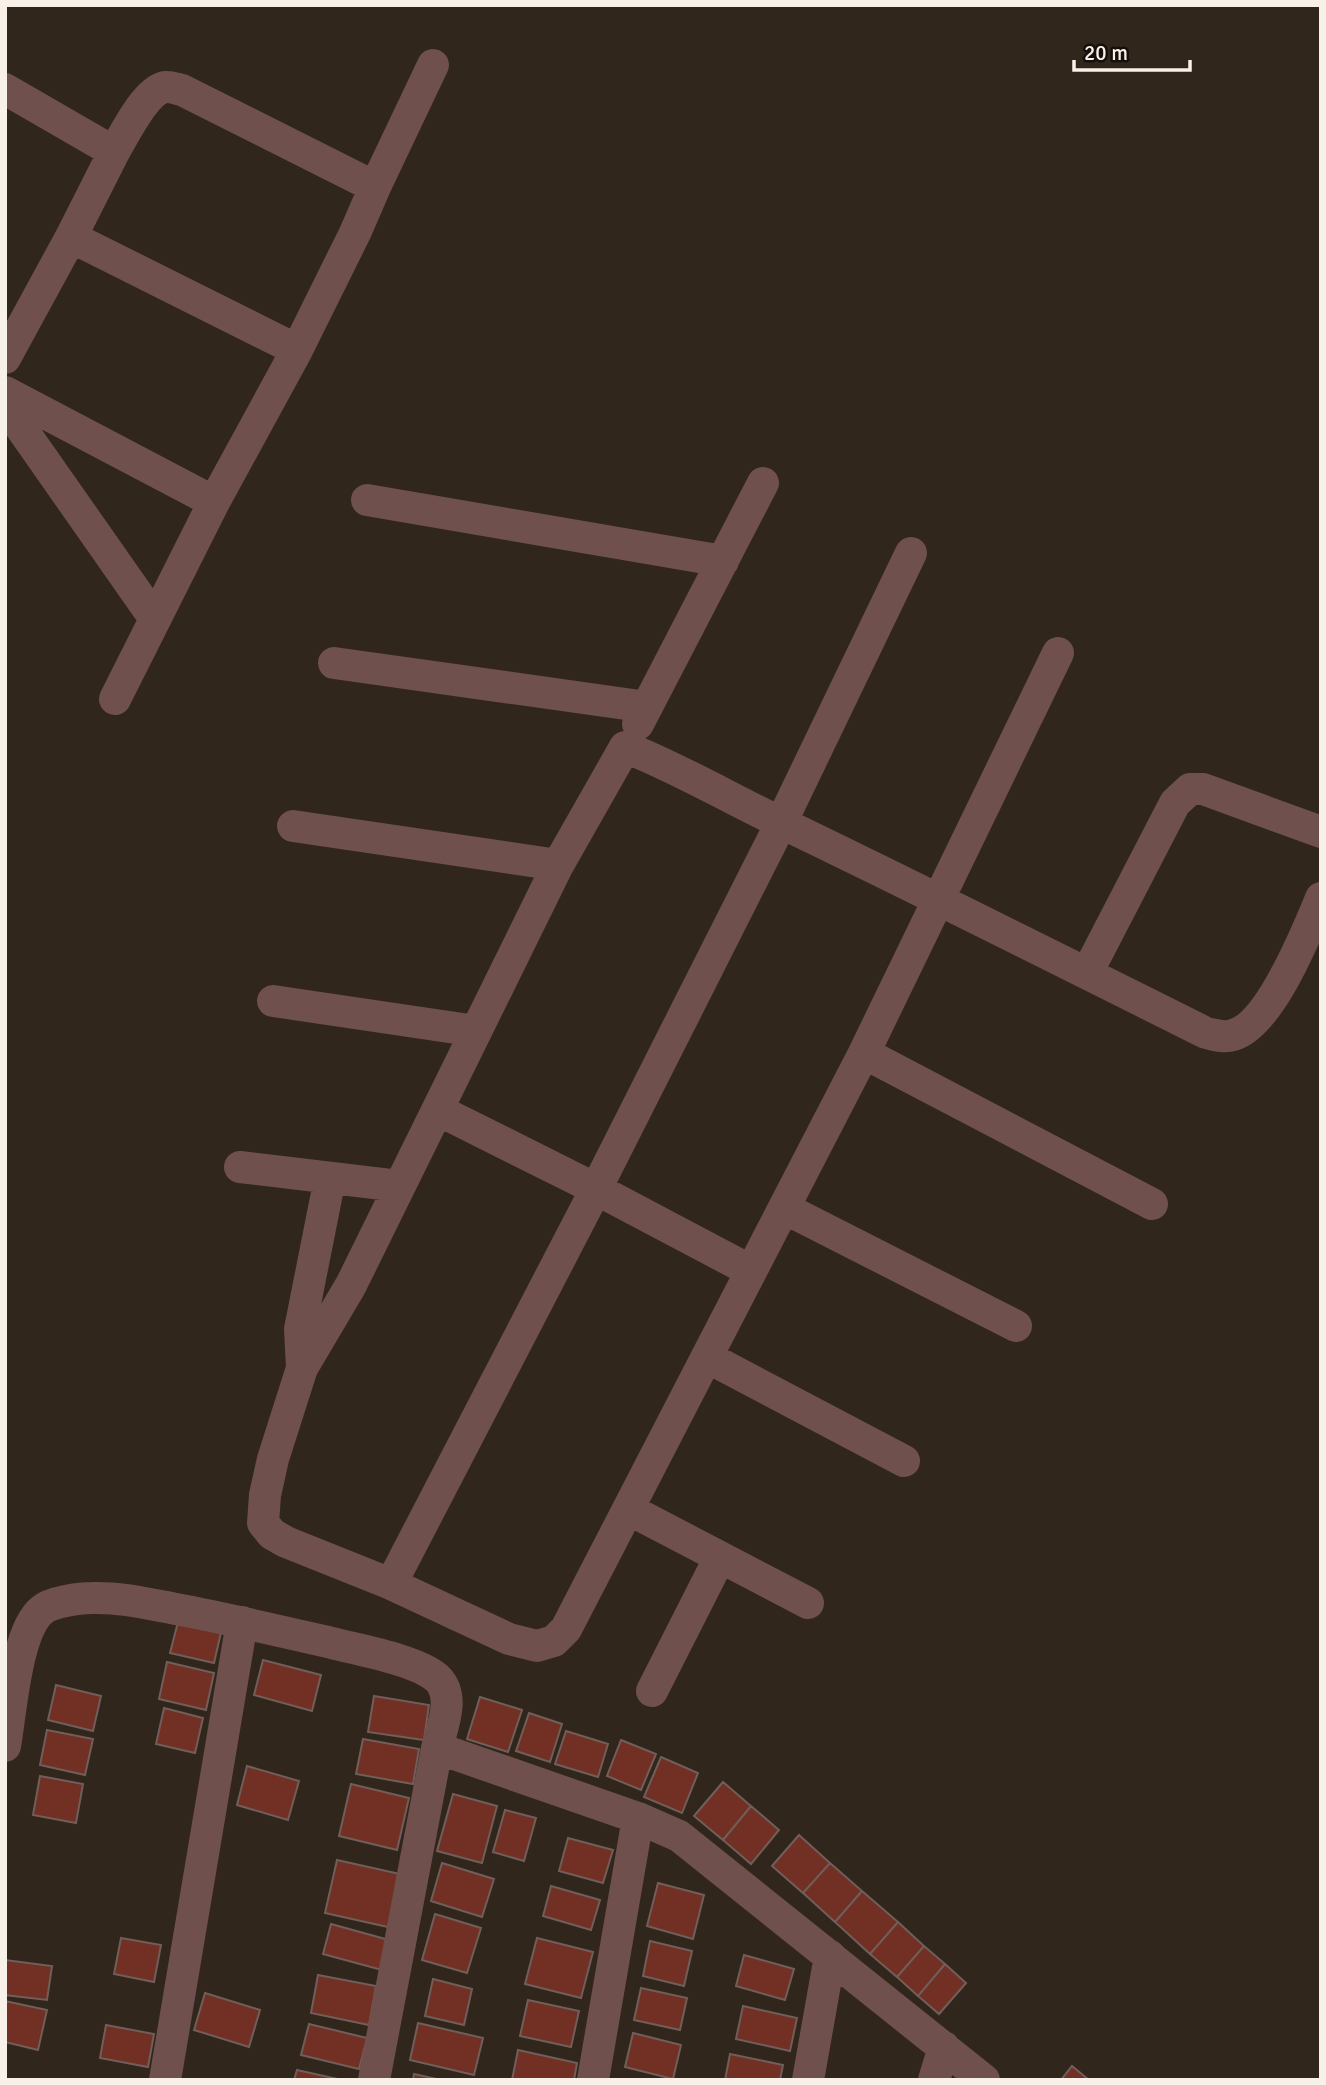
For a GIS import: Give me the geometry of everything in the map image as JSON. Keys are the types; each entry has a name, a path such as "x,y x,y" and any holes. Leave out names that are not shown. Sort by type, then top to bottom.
{"street":[{"path":"115,699 214,502 297,350 433,65"},
{"path":"5,358 114,152 146,100 165,87 181,90 375,187"},
{"path":"5,89 114,152"},
{"path":"71,237 297,350"},
{"path":"5,392 214,502"},
{"path":"5,405 155,619"},
{"path":"764,483 647,707 558,865 351,1285 302,1368 273,1459 265,1496 263,1523 272,1534 391,1584 509,1639 537,1646 554,1642 566,1629 864,1053 1058,653"},
{"path":"367,500 723,561"},
{"path":"391,1584 596,1189 781,823 911,553"},
{"path":"334,663 647,707"},
{"path":"625,747 688,774 781,823 1218,1036 1232,1036 1244,1030 1257,1018 1311,947 1321,898"},
{"path":"1087,973 1175,803 1190,789 1203,789 1321,832"},
{"path":"293,826 558,865"},
{"path":"273,1001 476,1031"},
{"path":"864,1053 1152,1204"},
{"path":"438,1110 751,1271"},
{"path":"240,1167 399,1186"},
{"path":"302,1368 300,1329 330,1178"},
{"path":"784,1208 1016,1326"},
{"path":"707,1357 905,1461"},
{"path":"628,1509 808,1603"},
{"path":"652,1691 720,1557"},
{"path":"7,1727 26,1633 42,1609 70,1600 93,1597 242,1622 406,1661 437,1678 448,1704 437,1748 374,2080"},
{"path":"164,2080 242,1622"},
{"path":"437,1748 638,1818 679,1836 984,2080"},
{"path":"593,2080 638,1818"},
{"path":"808,2080 830,1956"},
{"path":"934,2080 944,2047"}],"building":[{"path":"179,1618 222,1628 214,1663 170,1653"},
{"path":"263,1660 321,1675 312,1711 254,1695"},
{"path":"167,1662 214,1673 206,1710 159,1699"},
{"path":"56,1685 101,1696 93,1731 48,1720"},
{"path":"374,1696 429,1705 424,1740 368,1732"},
{"path":"480,1697 522,1710 508,1752 467,1739"},
{"path":"164,1708 203,1718 195,1753 156,1744"},
{"path":"529,1713 562,1724 550,1762 516,1751"},
{"path":"47,1730 93,1739 85,1775 40,1765"},
{"path":"566,1731 608,1744 598,1777 555,1764"},
{"path":"363,1739 419,1749 413,1784 356,1774"},
{"path":"621,1740 656,1754 641,1790 607,1776"},
{"path":"661,1757 698,1773 682,1813 644,1797"},
{"path":"247,1766 299,1781 288,1820 237,1805"},
{"path":"40,1776 83,1784 76,1823 33,1815"},
{"path":"723,1782 751,1806 723,1840 694,1816"},
{"path":"351,1784 409,1798 397,1850 339,1836"},
{"path":"453,1794 497,1806 482,1863 437,1851"},
{"path":"751,1806 779,1830 751,1864 723,1840"},
{"path":"505,1810 536,1818 524,1861 493,1852"},
{"path":"799,1835 830,1863 803,1893 772,1866"},
{"path":"568,1838 613,1850 603,1883 559,1871"},
{"path":"337,1860 400,1874 388,1927 325,1913"},
{"path":"442,1863 494,1879 482,1917 431,1901"},
{"path":"830,1863 862,1891 835,1922 803,1893"},
{"path":"658,1883 704,1895 693,1939 647,1926"},
{"path":"551,1886 600,1900 591,1930 543,1916"},
{"path":"862,1891 898,1922 870,1954 835,1922"},
{"path":"435,1914 481,1928 467,1973 422,1960"},
{"path":"898,1922 924,1946 897,1977 870,1954"},
{"path":"331,1924 389,1940 382,1970 323,1954"},
{"path":"121,1938 161,1945 154,1982 114,1974"},
{"path":"537,1938 593,1952 581,1998 525,1984"},
{"path":"650,1941 692,1951 684,1986 643,1976"},
{"path":"924,1946 945,1964 918,1996 897,1977"},
{"path":"744,1955 794,1969 785,2000 736,1986"},
{"path":"5,1960 52,1966 47,2000 5,1995"},
{"path":"945,1964 966,1983 939,2014 918,1996"},
{"path":"318,1975 376,1986 369,2025 311,2013"},
{"path":"433,1979 472,1989 464,2025 425,2016"},
{"path":"641,1988 687,1998 680,2030 634,2020"},
{"path":"205,1993 260,2010 249,2047 194,2030"},
{"path":"528,2000 579,2011 571,2047 520,2036"},
{"path":"5,2001 47,2010 38,2050 5,2042"},
{"path":"743,2006 797,2018 790,2051 736,2039"},
{"path":"418,2023 483,2038 474,2075 410,2060"},
{"path":"309,2024 367,2038 359,2069 301,2055"},
{"path":"106,2025 154,2034 148,2067 100,2058"},
{"path":"633,2033 681,2045 673,2079 625,2067"},
{"path":"518,2050 577,2063 574,2080 512,2080"},
{"path":"730,2054 783,2065 780,2080 725,2080"},
{"path":"1072,2066 1089,2080 1061,2080"},
{"path":"297,2070 342,2080 294,2080"},
{"path":"414,2074 441,2080 413,2080"}]}
